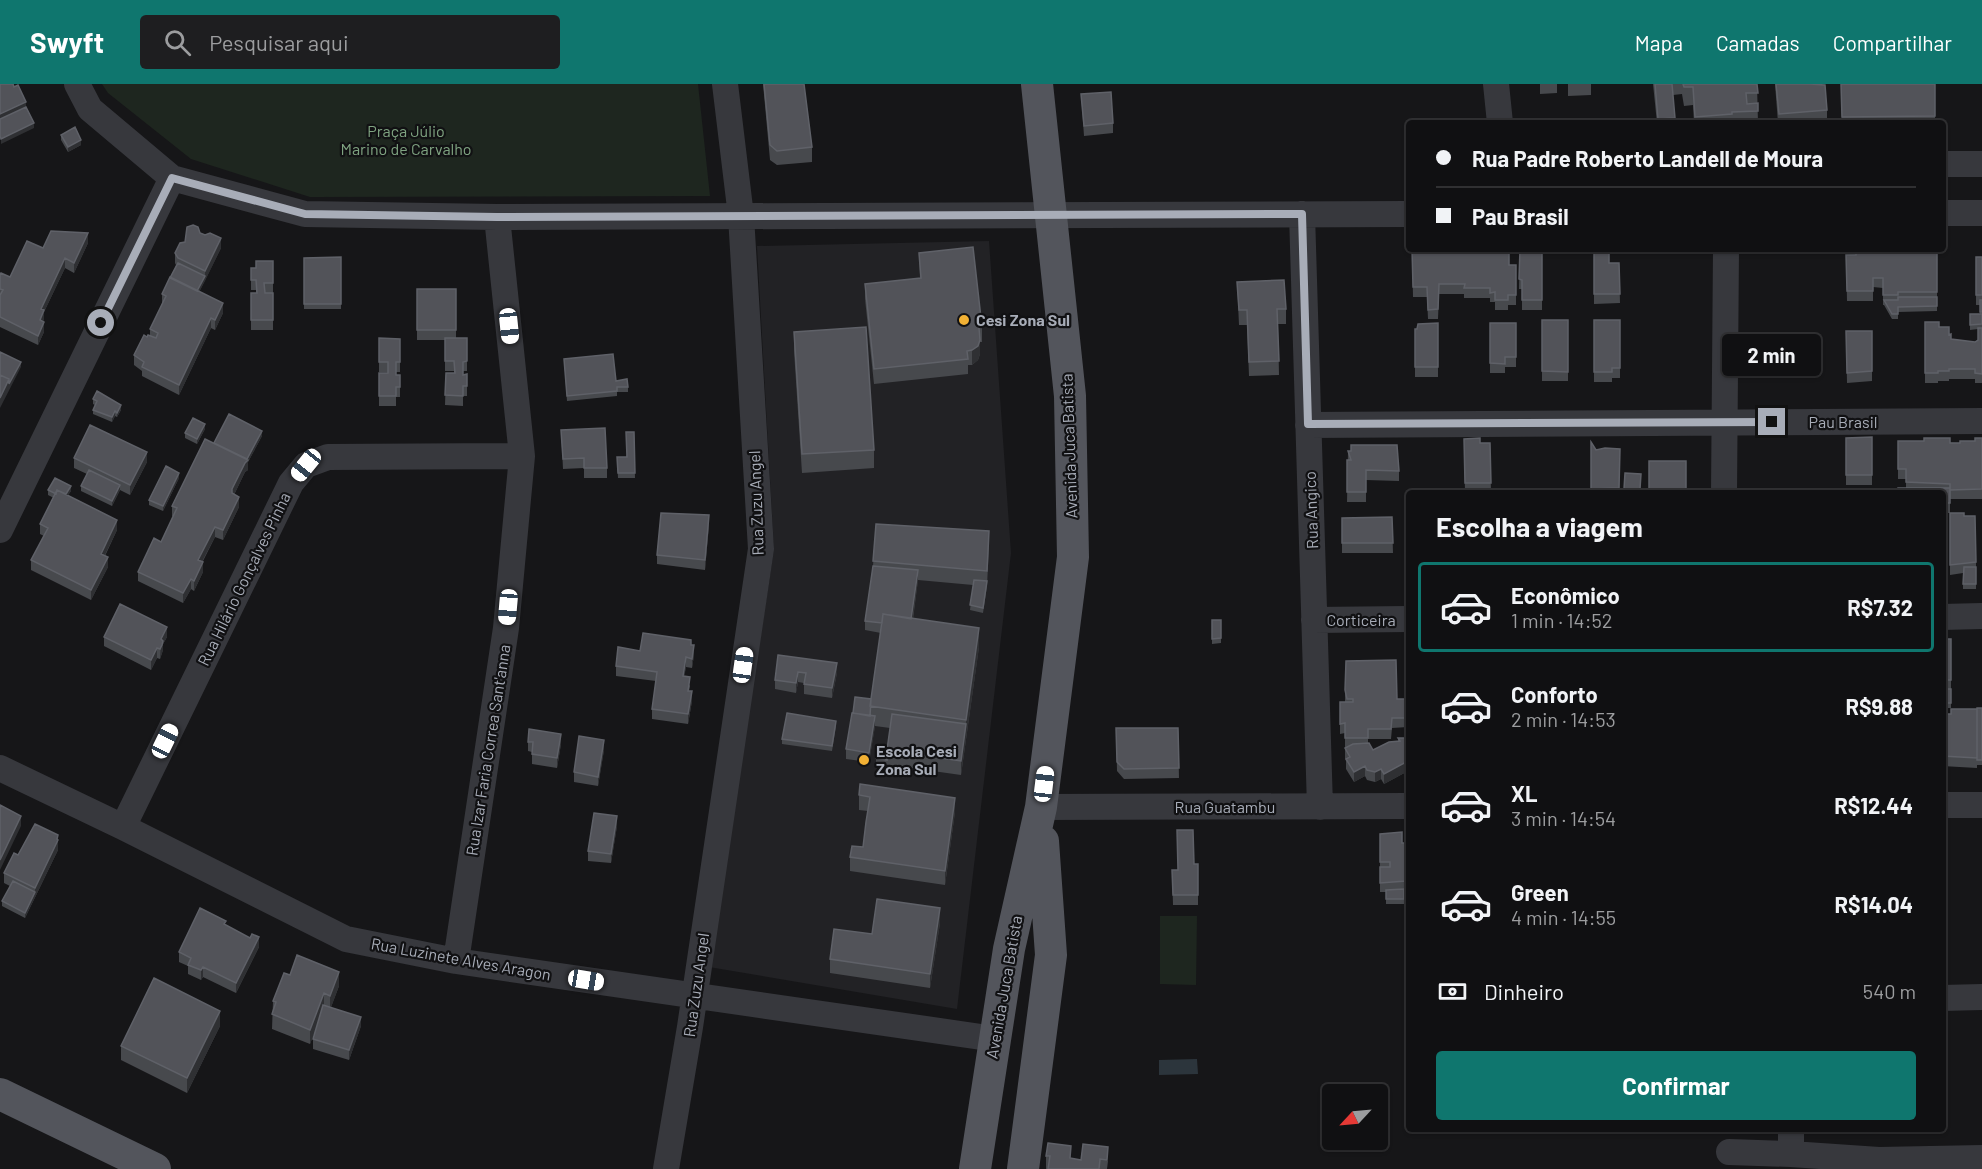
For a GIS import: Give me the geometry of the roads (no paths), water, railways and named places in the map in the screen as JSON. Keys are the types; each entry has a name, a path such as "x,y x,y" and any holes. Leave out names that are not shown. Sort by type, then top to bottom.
{"main road":[{"name":"Avenida Juca Batista","path":"975,1169 1009,949 1041,807 1073,557 1070,396 1037,84"},
{"name":"Avenida Juca Batista","path":"1023,1169 1051,955 1041,807"},
{"path":"1009,949 1011,942 1029,933 1047,942 1051,955"},
{"path":"0,1094 154,1169"}],"street":[{"path":"77,84 90,109 172,178 305,214 497,217 1406,214"},
{"name":"Rua Zuzu Angel","path":"666,1169 695,997 761,549 741,216 725,84"},
{"path":"1497,84 1500,120"},
{"path":"1946,164 1982,164"},
{"path":"0,530 172,178"},
{"path":"1946,213 1982,213"},
{"name":"Rua Angico","path":"1302,214 1320,807"},
{"name":"Rua Izar Faria Correa Sant'anna","path":"456,961 506,628 522,456 497,217"},
{"path":"1724,490 1726,252"},
{"name":"Pau Brasil","path":"1308,424 1982,421"},
{"name":"Rua Hilário Gonçalves Pinha","path":"123,827 291,483 306,465 328,457 522,456"},
{"path":"1946,616 1982,616"},
{"name":"Corticeira","path":"1314,620 1406,619"},
{"name":"Rua Luzinete Alves Aragon","path":"0,768 346,939 456,961 995,1039"},
{"path":"1946,806 1982,805"},
{"name":"Rua Guatambu","path":"1041,807 1406,806"},
{"path":"1946,998 1982,997"},
{"path":"1729,1150 1791,1142 1879,1165 1982,1158"}],"place":[{"name":"Cesi Zona Sul","path":"964,320"},
{"name":"Escola Cesi Zona Sul","path":"864,760"}],"park label":[{"name":"Praça Júlio Marino de Carvalho","path":"406,140"}]}
